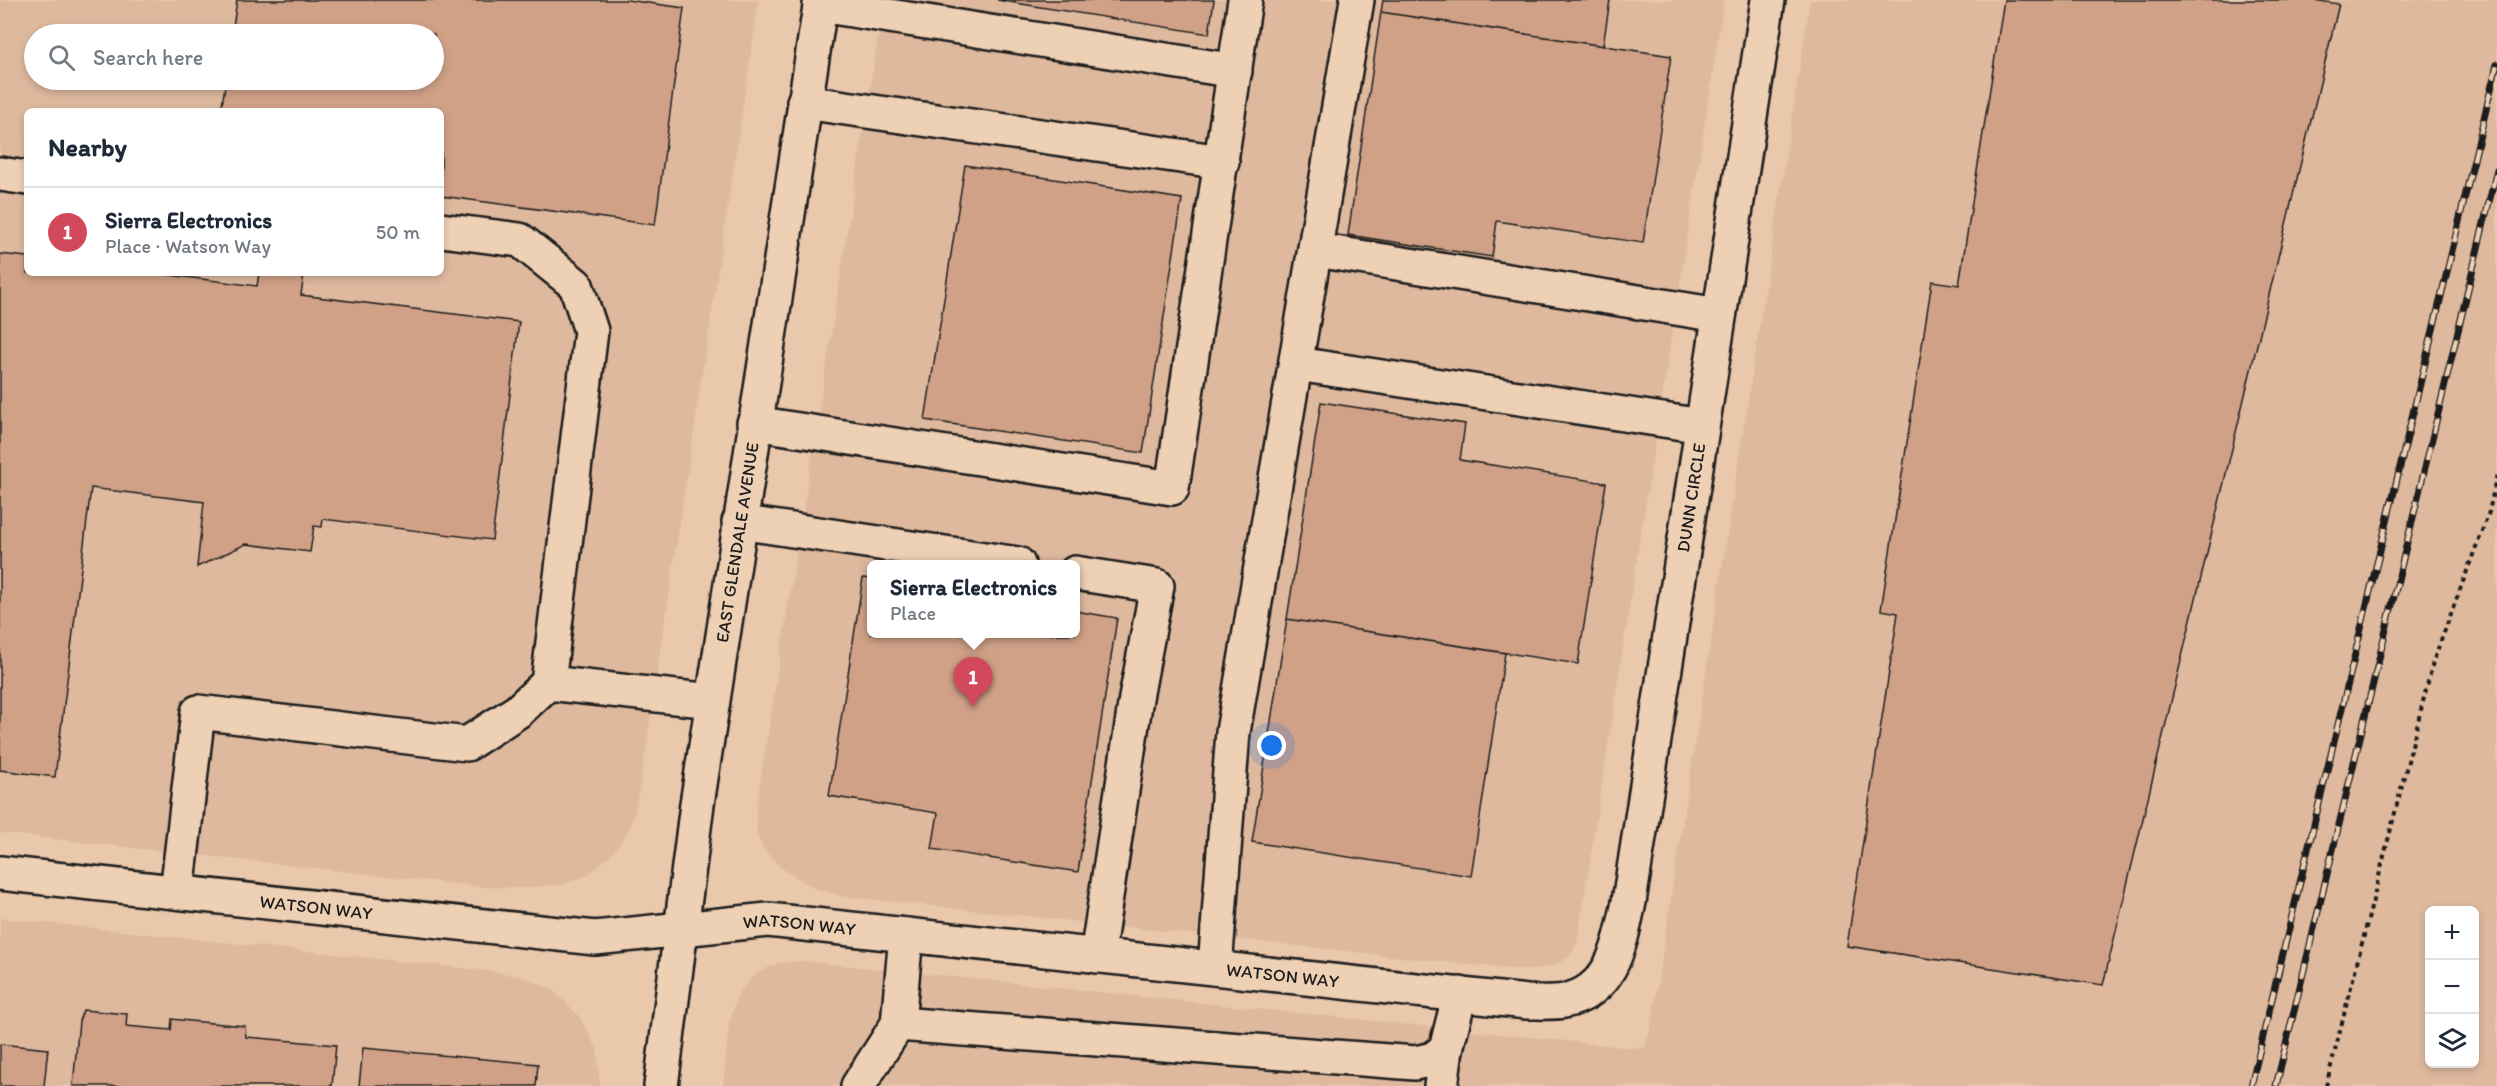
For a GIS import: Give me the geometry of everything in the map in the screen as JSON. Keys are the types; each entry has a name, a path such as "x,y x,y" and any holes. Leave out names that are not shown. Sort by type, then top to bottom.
{"street":[{"path":"754,423 1172,488 1245,0"},
{"path":"1215,968 1233,732 1357,0"},
{"name":"DUNN CIRCLE","path":"1595,987 1605,976 1621,939 1629,902 1768,0"},
{"path":"820,2 1235,71"},
{"name":"EAST GLENDALE AVENUE","path":"661,1086 712,701 820,2"},
{"path":"804,102 1222,162"},
{"path":"0,174 24,178"},
{"path":"177,892 198,712 467,744 518,711 548,683 591,330 576,285 520,240 444,230"},
{"path":"1316,250 1719,315"},
{"path":"1297,364 1702,426"},
{"path":"739,522 991,560"},
{"path":"1080,574 1156,586 1136,698 1097,956"},
{"path":"548,683 712,701"},
{"name":"WATSON WAY","path":"0,873 595,938 680,931 768,920 1527,1002 1562,1002 1584,996 1595,987"},
{"path":"858,1086 898,1024 906,935"},
{"path":"1441,1086 1446,1049 1460,994"},
{"path":"898,1024 1415,1063 1433,1059 1446,1049"}],"path":[{"path":"2326,1086 2433,662 2489,512 2497,474"}],"shaded area":[{"path":"0,0 759,0 640,786 631,826 614,852 588,875 564,884 525,888 483,887 0,833"},
{"path":"884,0 1724,0 1577,943 1570,956 1555,965 1535,970 1509,969 841,896 814,888 781,868 763,849 757,834 756,809"},
{"path":"1810,0 2497,0 2497,1086 723,1086 729,1024 738,993 756,974 778,963 802,961 1633,1048 1645,1047 1651,1027"},
{"path":"0,918 491,971 527,978 554,991 579,1016 597,1049 600,1086 0,1086"}],"building":[{"path":"237,0 627,0 684,8 655,225 444,196 444,108 221,108 224,90 444,90 444,24 233,24"},
{"path":"997,0 1214,0 1209,34"},
{"path":"1383,0 1610,0 1603,46 1381,12"},
{"path":"2004,0 2313,0 2339,4 2103,985 1847,946 1898,613 1881,610 1932,281 1959,285"},
{"path":"1381,12 1671,56 1643,243 1497,221 1492,257 1348,235"},
{"path":"965,165 1182,199 1143,453 925,420"},
{"path":"0,254 24,257 24,276 177,276 257,286 259,276 304,276 301,295 519,322 492,540 323,519 322,527 314,526 310,552 246,544 197,567 204,502 91,488 55,777 0,770"},
{"path":"1321,402 1465,424 1460,460 1606,483 1578,664 1287,619"},
{"path":"863,578 867,578 867,638 1080,638 1080,612 1117,618 1078,872 932,849 938,813 829,796"},
{"path":"1287,619 1505,653 1471,876 1252,842"},
{"path":"83,1010 127,1014 126,1026 171,1030 172,1019 245,1026 246,1037 336,1045 332,1086 73,1086 79,1021"},
{"path":"0,1044 48,1049 44,1086 0,1086"},
{"path":"363,1048 538,1064 536,1086 359,1086"}],"railway":[{"path":"2251,1086 2497,64"},
{"path":"2276,1086 2497,169"}],"place":[{"name":"Sierra Electronics","path":"973,707"}]}
